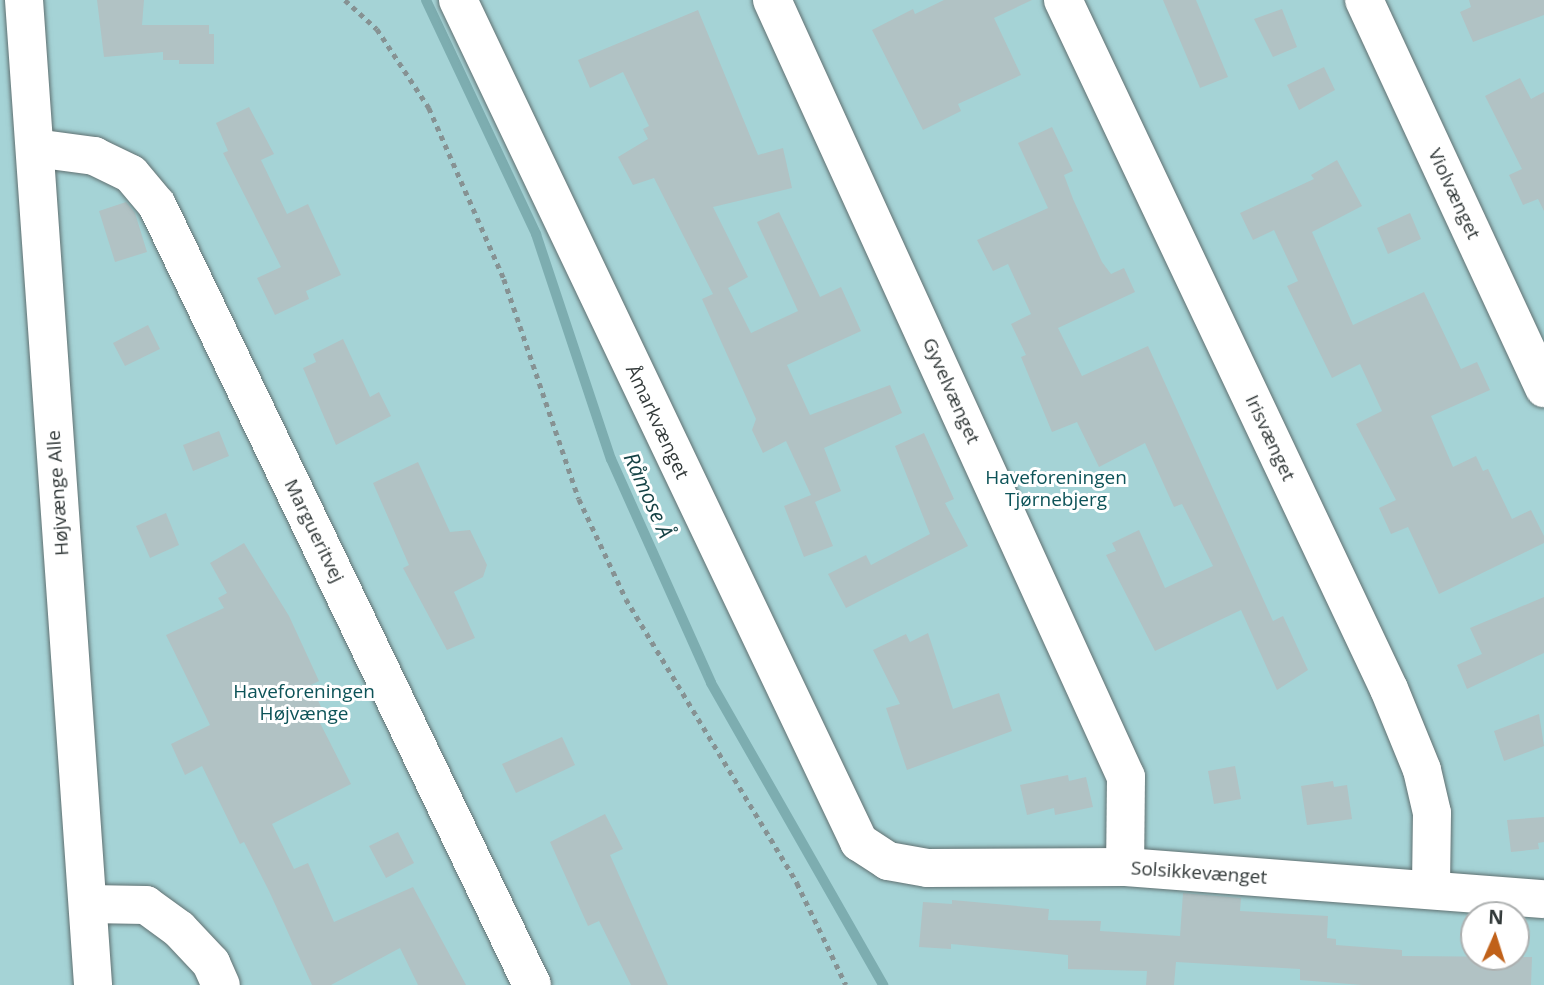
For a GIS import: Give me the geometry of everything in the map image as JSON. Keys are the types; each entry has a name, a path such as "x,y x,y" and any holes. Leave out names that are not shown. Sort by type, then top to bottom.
{"street":[{"name":"Højvænge Alle","path":"24,0 93,985"},
{"name":"Åmarkvænget","path":"458,0 859,842"},
{"name":"Gyvelvænget","path":"772,0 1126,777 1125,867"},
{"name":"Irisvænget","path":"1063,0 1418,758 1432,813 1431,888"},
{"name":"Violvænget","path":"1364,0 1544,388"},
{"name":"Margueritvej","path":"34,148 94,156 131,174 157,205 532,985"},
{"name":"Solsikkevænget","path":"859,842 888,861 927,868 1125,867 1431,888 1544,899"},
{"path":"88,904 146,905 179,929 211,963 221,985"}],"path":[{"path":"345,0 377,29 429,108 504,279 579,499 626,600 797,883 846,985"}],"green space":[{"name":"Haveforeningen Tjørnebjerg","path":"0,0 1544,0 1544,985 0,985"}],"building":[{"path":"97,0 144,0 142,25 209,25 209,34 214,34 214,64 179,64 179,60 163,60 163,52 104,57"},
{"path":"944,0 1032,0 994,18 1021,75 958,104 961,111 923,130 872,30 913,9 915,14"},
{"path":"1163,0 1196,0 1228,77 1200,88"},
{"path":"1469,0 1544,0 1544,15 1473,42 1460,12 1471,7"},
{"path":"1282,9 1297,47 1273,57 1254,19"},
{"path":"698,10 758,155 783,148 792,188 713,207 748,277 728,288 751,333 798,311 757,222 779,212 820,297 841,287 861,331 787,365 810,415 890,385 902,413 824,448 841,491 815,502 833,546 804,557 784,506 811,495 786,441 763,453 752,430 756,419 702,299 713,294 654,178 633,185 618,157 648,139 643,129 649,126 623,72 590,88 578,60"},
{"path":"1324,67 1335,90 1299,110 1287,85"},
{"path":"1520,78 1531,99 1544,92 1544,211 1538,199 1523,205 1509,175 1522,169 1485,96"},
{"path":"249,107 274,154 261,160 287,214 308,204 341,275 306,291 309,299 275,315 257,278 281,267 223,153 228,151 216,123"},
{"path":"1052,127 1073,171 1064,175 1102,262 1111,274 1124,268 1135,292 1058,328 1082,376 1148,346 1273,621 1283,616 1308,670 1277,690 1241,610 1155,651 1106,555 1116,551 1112,543 1139,530 1165,588 1213,566 1182,504 1174,507 1145,443 1099,467 1077,422 1052,432 1021,357 1026,355 1011,324 1031,314 1008,264 993,271 977,240 1048,208 1018,143"},
{"path":"1337,160 1362,206 1312,232 1353,325 1424,292 1461,369 1477,362 1490,390 1431,416 1453,467 1476,456 1483,471 1488,469 1512,519 1531,510 1544,536 1544,543 1439,594 1408,527 1391,534 1379,508 1396,500 1356,424 1382,411 1360,364 1332,378 1287,286 1298,281 1274,230 1253,240 1240,213 1314,179 1311,175"},
{"path":"126,202 135,213 147,252 115,262 99,211"},
{"path":"1410,213 1421,239 1388,254 1377,228"},
{"path":"148,325 160,349 125,366 113,343"},
{"path":"343,339 370,397 379,392 391,416 336,445 303,368 316,362 313,354"},
{"path":"219,431 229,456 193,471 183,445"},
{"path":"924,433 954,499 945,503 968,546 846,608 828,574 866,555 871,565 930,534 895,446"},
{"path":"418,462 450,532 470,530 487,565 483,577 454,592 475,638 447,650 403,568 409,565 373,483"},
{"path":"166,513 179,545 150,558 136,526"},
{"path":"244,543 289,616 319,681 311,685 321,707 314,711 351,784 272,824 294,869 308,863 334,922 413,887 466,985 418,985 400,948 331,985 312,985 269,891 244,842 240,844 202,766 185,775 171,744 210,725 166,635 224,608 218,598 227,593 210,563"},
{"path":"1544,597 1544,653 1467,689 1457,665 1482,654 1470,628"},
{"path":"928,633 953,709 999,693 1012,731 907,770 886,708 900,704 873,650 906,634 910,642"},
{"path":"1539,714 1544,746 1504,761 1494,731"},
{"path":"562,737 575,765 516,793 502,764"},
{"path":"1235,766 1241,799 1214,804 1208,771"},
{"path":"1068,775 1069,781 1086,777 1093,807 1055,815 1054,808 1027,815 1020,785"},
{"path":"1333,781 1334,787 1347,785 1352,819 1307,825 1301,786"},
{"path":"605,814 623,849 610,855 668,985 631,985 599,921 588,926 550,842"},
{"path":"1544,817 1544,842 1538,843 1539,849 1511,852 1507,820"},
{"path":"398,832 414,863 386,878 369,846"},
{"path":"1183,893 1241,898 1240,911 1328,916 1327,938 1336,939 1336,945 1402,950 1402,956 1460,956 1460,971 1530,971 1532,957 1531,985 1362,985 1300,980 1300,969 1176,962 1174,985 1146,985 1147,971 1068,969 1068,955 951,944 951,949 919,947 923,902 952,904 952,900 1049,909 1048,920 1101,921 1100,931 1180,936"}],"waterway":[{"name":"Råmose Å","path":"426,0 536,234 611,459 711,683 883,985"}],"park label":[{"name":"Haveforeningen Højvænge","path":"304,703"}]}
